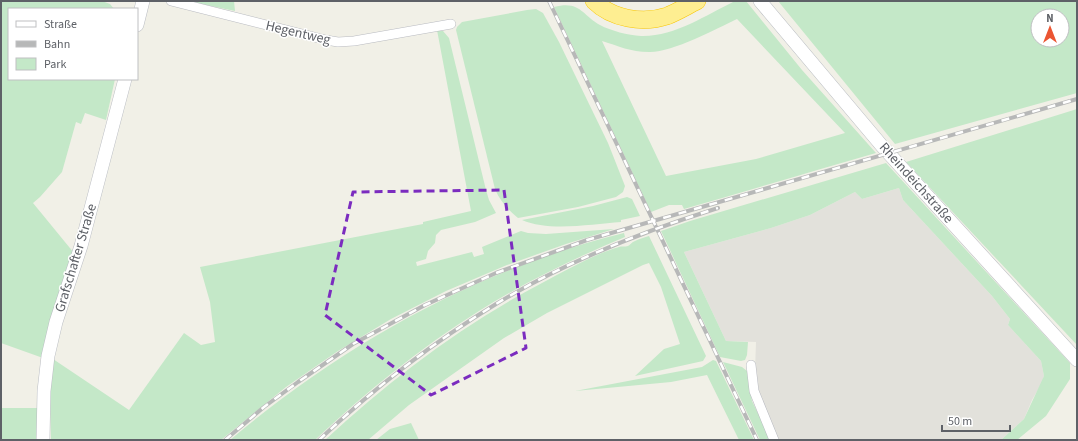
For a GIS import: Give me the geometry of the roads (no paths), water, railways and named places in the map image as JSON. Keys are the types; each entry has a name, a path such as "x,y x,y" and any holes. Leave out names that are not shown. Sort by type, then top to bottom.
{"highway":[{"path":"594,1 605,10 621,16 636,19 652,19 665,16 697,1"},
{"path":"610,1 624,8 637,11 651,11 664,8 680,1"}],"main road":[{"path":"138,20 142,1"},
{"name":"Rheindeichstraße","path":"760,1 882,146 1077,360"},
{"name":"Grafschafter Straße","path":"43,440 44,391 48,356 56,322 81,246 124,80"}],"street":[{"name":"Hegentweg","path":"170,1 303,35 338,42 354,41 452,24"},
{"path":"751,365 754,391 774,440"}],"railway":[{"path":"549,1 757,440"},
{"path":"225,440 264,407 353,344 425,305 496,273 587,240 1077,99"},
{"path":"319,440 360,403 426,351 496,304 576,261 661,227 718,208"}]}
